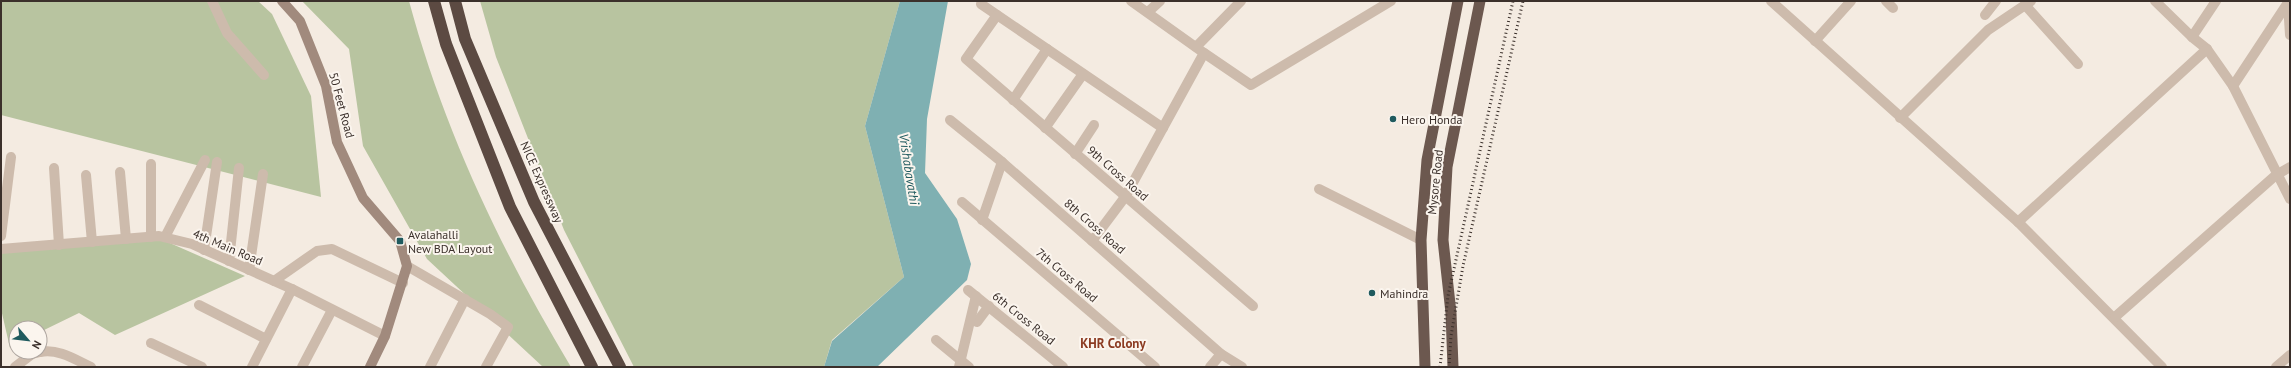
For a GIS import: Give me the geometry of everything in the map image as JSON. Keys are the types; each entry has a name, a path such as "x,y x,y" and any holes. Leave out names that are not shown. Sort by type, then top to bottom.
{"highway":[{"path":"434,1 446,44 510,207 592,367"},
{"name":"NICE Expressway","path":"455,1 465,39 534,202 620,367"},
{"name":"Mysore Road","path":"1425,367 1421,240 1427,160 1458,1"},
{"name":"Mysore Road","path":"1453,367 1451,313 1442,240 1447,167 1480,1"}],"main road":[{"name":"50 Feet Road","path":"282,1 300,21 326,86 337,142 343,156 363,198 400,241 407,266 403,283 385,336 370,367"}],"street":[{"path":"212,1 226,33 264,75"},
{"path":"1130,1 1252,85 1391,1"},
{"path":"1148,12 1160,1"},
{"path":"1092,241 1125,197 1163,128 1200,50 1241,1"},
{"path":"1771,1 2018,222 2115,317 2162,367"},
{"path":"1815,40 1851,1"},
{"path":"1985,15 1996,1"},
{"path":"2155,1 2192,37 2207,49 2234,86 2276,174 2290,199"},
{"path":"2192,37 2216,1"},
{"path":"2289,2 2290,35"},
{"path":"2234,86 2289,2"},
{"path":"1900,118 1988,30 2028,3 2078,64"},
{"path":"981,4 1163,128"},
{"name":"9th Cross Road","path":"997,15 966,59 1253,306"},
{"path":"1013,100 1047,49"},
{"path":"2018,222 2207,49"},
{"path":"1046,128 1083,74"},
{"name":"8th Cross Road","path":"950,120 1002,162 1221,354 1242,367"},
{"path":"1075,154 1094,125"},
{"path":"1,236 11,157"},
{"path":"165,238 205,160"},
{"path":"204,250 218,162"},
{"path":"982,220 1002,162"},
{"path":"151,164 151,237"},
{"path":"2115,317 2276,174 2290,167"},
{"path":"54,168 59,244"},
{"path":"229,261 239,168"},
{"path":"120,172 126,239"},
{"path":"249,270 263,174"},
{"path":"86,175 92,242"},
{"path":"1319,189 1421,240"},
{"name":"7th Cross Road","path":"962,202 1155,367"},
{"name":"4th Main Road","path":"1,249 151,237 165,238 192,244 292,289 385,336"},
{"path":"274,281 317,251 332,248 403,283"},
{"path":"407,266 465,299 508,327 486,367"},
{"path":"252,367 292,289"},
{"name":"6th Cross Road","path":"960,364 972,293 1063,367"},
{"path":"430,367 465,299"},
{"path":"199,305 266,339"},
{"path":"977,322 989,306"},
{"path":"302,367 332,310"},
{"path":"936,340 960,364 969,367"},
{"path":"151,343 202,367"},
{"path":"48,350 62,353 92,367"},
{"path":"1210,367 1221,354"},
{"path":"2276,367 2290,355"},
{"path":"15,367 24,360"}],"green space":[{"path":"1,1 258,1 272,14 311,96 321,197 1,115"},
{"path":"302,1 409,1 439,97 477,190 522,280 571,367 543,367 427,259 363,146 349,49"},
{"path":"480,1 900,1 865,126 904,277 832,340 824,367 634,367 564,230 496,57"},
{"path":"163,240 245,276 115,335 79,313 48,328 48,320 8,320 8,339 1,309 1,252"}],"water":[{"name":"Vrishabavathi","path":"900,1 948,1 927,119 925,173 957,219 971,264 967,280 877,367 824,367 832,341 904,277 865,126"}],"railway":[{"path":"1440,367 1448,296 1513,1"},
{"path":"1449,367 1451,336 1463,266 1523,1"}],"place":[{"name":"Hero Honda","path":"1393,119"},
{"name":"Avalahalli New BDA Layout","path":"400,241"},
{"name":"Mahindra","path":"1372,293"}],"district":[{"name":"KHR Colony","path":"1113,343"}]}
